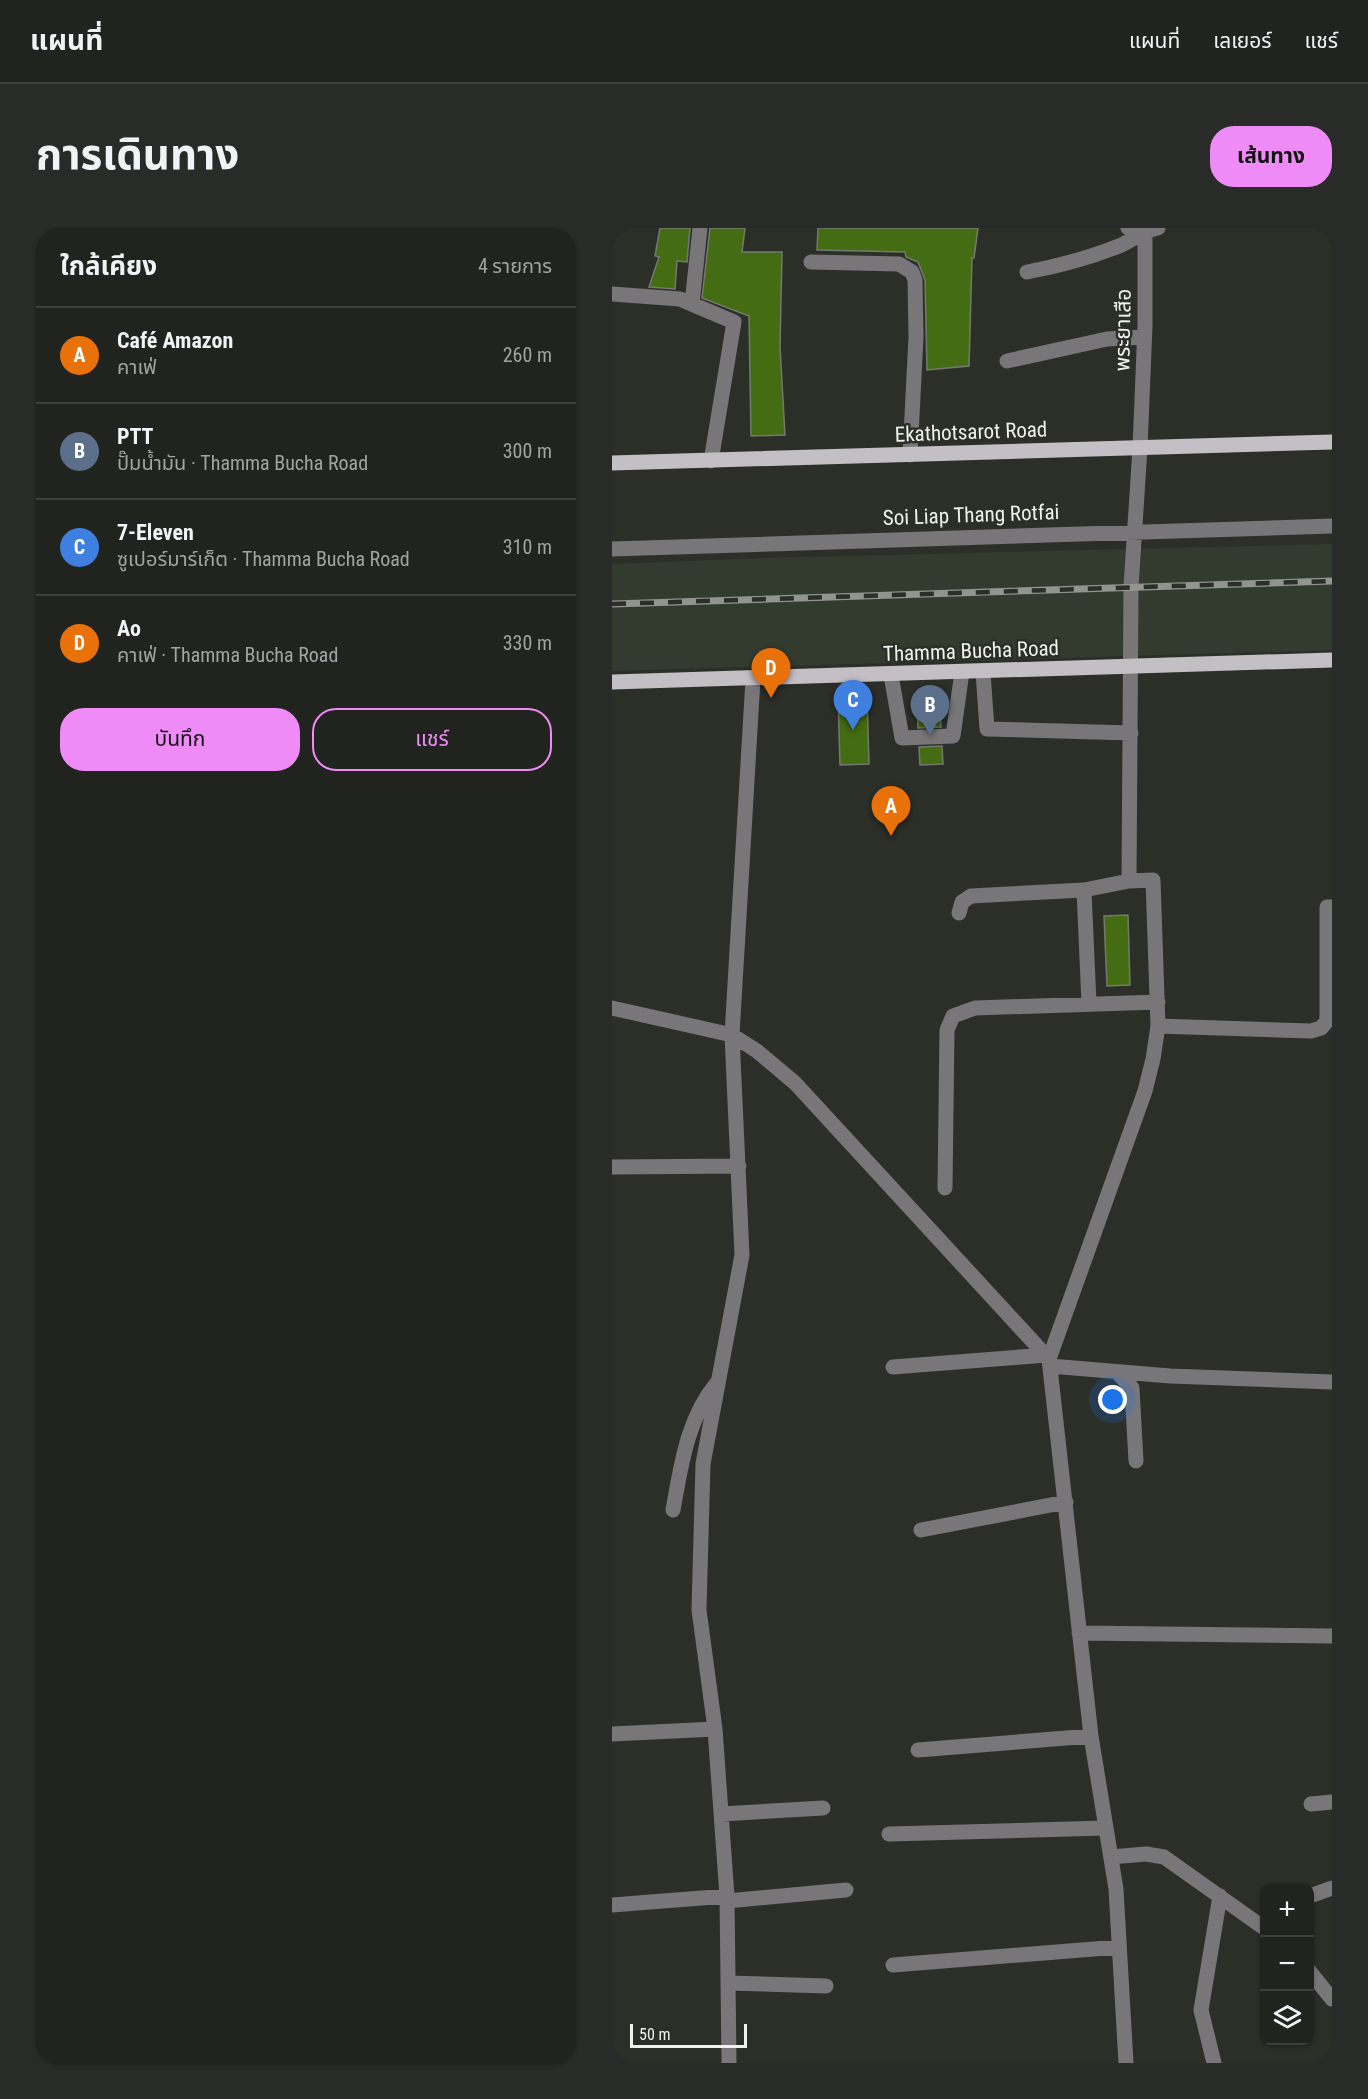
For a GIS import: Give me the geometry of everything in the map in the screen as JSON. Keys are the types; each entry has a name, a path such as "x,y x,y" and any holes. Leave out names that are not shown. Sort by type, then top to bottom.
{"main road":[{"name":"Ekathotsarot Road","path":"612,463 1332,442"},
{"name":"Thamma Bucha Road","path":"612,682 1130,668 1332,660"}],"street":[{"path":"692,304 700,228"},
{"path":"1128,228 1152,229"},
{"path":"1027,272 1089,257 1122,245 1152,229"},
{"name":"พระยาเสือ","path":"1129,881 1130,668 1134,531 1152,229"},
{"path":"811,262 899,264 912,272 915,280 916,337 910,455"},
{"path":"612,294 680,299 734,322 711,461"},
{"path":"1007,361 1107,339 1144,337"},
{"name":"Soi Liap Thang Rotfai","path":"612,549 1332,526"},
{"path":"891,675 902,738 953,736 962,672"},
{"path":"983,672 987,729 1131,733"},
{"path":"729,2063 727,1899 715,1730 699,1610 703,1464 742,1255 732,1035 753,679"},
{"path":"959,913 962,902 972,896 1084,890 1129,881 1153,880 1158,1002 1154,1059 1048,1360 1091,1736 1116,1889 1126,2063"},
{"path":"1084,890 1089,1004"},
{"path":"1158,1026 1311,1031 1321,1028 1327,1021 1328,908 1332,908"},
{"path":"945,1188 947,1030 953,1016 975,1008 1158,1002"},
{"path":"612,1008 732,1035 757,1051 795,1083 1048,1360"},
{"path":"612,1167 739,1166"},
{"path":"893,1367 1048,1360 1117,1372 1332,1382"},
{"path":"1117,1372 1132,1388 1136,1461"},
{"path":"673,1510 681,1464 697,1413 706,1396 718,1382"},
{"path":"921,1530 1066,1502"},
{"path":"1079,1633 1332,1636"},
{"path":"612,1734 715,1730"},
{"path":"918,1750 1091,1736"},
{"path":"1311,1804 1332,1802"},
{"path":"721,1814 823,1808"},
{"path":"889,1834 1105,1828"},
{"path":"1111,1857 1146,1854 1164,1857 1220,1896 1260,1919"},
{"path":"1314,1895 1332,1888"},
{"path":"612,1905 846,1890"},
{"path":"1214,2063 1201,2010 1220,1896"},
{"path":"893,1965 1119,1947"},
{"path":"1314,1977 1332,1999"},
{"path":"728,1983 826,1986"}],"shaded area":[{"path":"1332,544 1332,650 612,671 612,564"}],"building":[{"path":"660,228 690,228 687,262 677,261 675,289 649,287 659,257 655,256"},
{"path":"710,228 745,228 742,252 782,252 780,347 785,435 751,436 749,316 702,298"},
{"path":"818,228 978,228 974,258 972,258 969,366 927,370 925,280 918,262 906,257 905,252 817,250"},
{"path":"838,696 867,696 869,764 840,765"},
{"path":"940,706 941,727 918,728 917,707"},
{"path":"942,746 943,764 920,765 919,747"},
{"path":"1128,915 1130,985 1107,986 1104,916"}],"railway":[{"path":"612,604 1332,581"}],"place":[{"name":"Ao","path":"771,698"},
{"name":"7-Eleven","path":"853,730"},
{"name":"PTT","path":"930,735"},
{"name":"Café Amazon","path":"891,836"}]}
